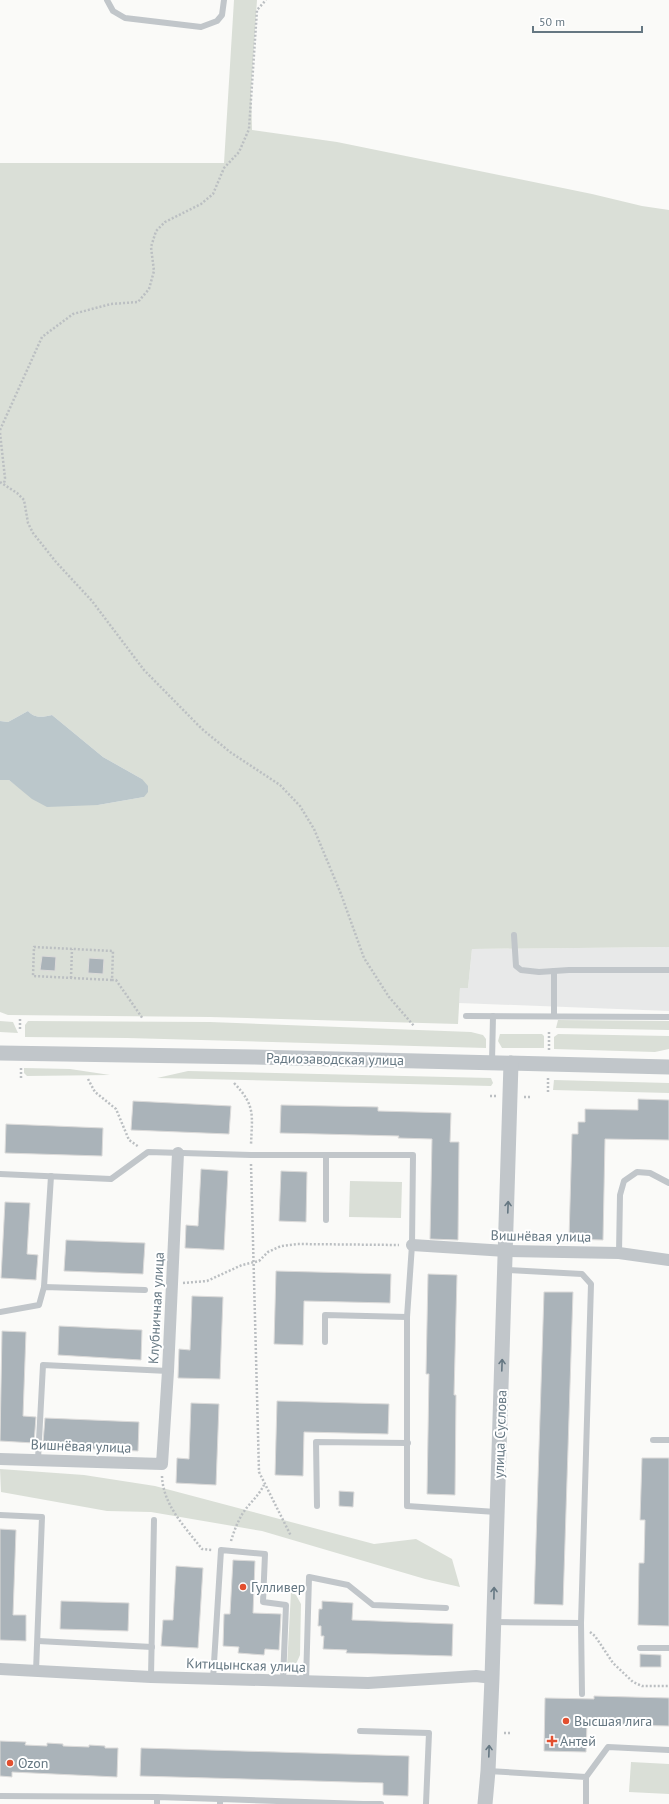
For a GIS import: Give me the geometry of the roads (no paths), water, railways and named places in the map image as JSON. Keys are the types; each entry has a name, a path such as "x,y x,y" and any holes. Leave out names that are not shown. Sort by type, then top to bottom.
{"street":[{"name":"Радиозаводская улица","path":"0,1052 669,1067"},
{"name":"улица Суслова","path":"485,1804 492,1678 496,1512 506,1270 512,1063"},
{"name":"Клубничная улица","path":"162,1464 168,1371 178,1153"},
{"name":"Вишнёвая улица","path":"412,1245 506,1251 619,1252 669,1260"},
{"name":"Вишнёвая улица","path":"0,1459 162,1464"},
{"name":"Китицынская улица","path":"0,1669 151,1677 283,1680 306,1682 368,1683 476,1676 492,1678"}],"lane":[{"path":"107,0 113,11 125,18 202,27 217,21 222,15 224,0"},
{"path":"514,935 516,966 521,970 539,972 669,970"},
{"path":"554,971 554,1016"},
{"path":"466,1016 669,1017"},
{"path":"492,1062 493,1016"},
{"path":"0,1174 111,1179 148,1152 251,1155 413,1156 412,1245 407,1317 407,1506 496,1512"},
{"path":"326,1156 326,1220"},
{"path":"619,1252 620,1195 624,1181 637,1172 650,1173 669,1183"},
{"path":"0,1312 39,1305 44,1287 51,1176"},
{"path":"506,1270 582,1274 591,1284 581,1623 582,1694"},
{"path":"44,1287 145,1290"},
{"path":"325,1342 325,1315 407,1317"},
{"path":"38,1459 43,1365 168,1371"},
{"path":"653,1440 669,1440"},
{"path":"317,1506 316,1442 408,1443"},
{"path":"0,1515 42,1517 36,1670"},
{"path":"151,1677 154,1520"},
{"path":"213,1679 221,1550 265,1554 263,1602 286,1605 283,1680"},
{"path":"306,1682 309,1577 348,1585 373,1606 446,1608"},
{"path":"494,1622 581,1623"},
{"path":"38,1641 152,1647"},
{"path":"640,1648 669,1648"},
{"path":"360,1731 429,1733 426,1804"},
{"path":"586,1804 586,1776 608,1747 669,1750"},
{"path":"488,1771 586,1776"},
{"path":"0,1796 157,1797 220,1802 381,1804"},
{"path":"29,1796 29,1804"},
{"path":"157,1797 157,1804"}],"place":[{"name":"Гулливер","path":"243,1587"},
{"name":"Высшая лига","path":"566,1721"},
{"name":"Антей","path":"552,1741"},
{"name":"Ozon","path":"10,1763"}]}
